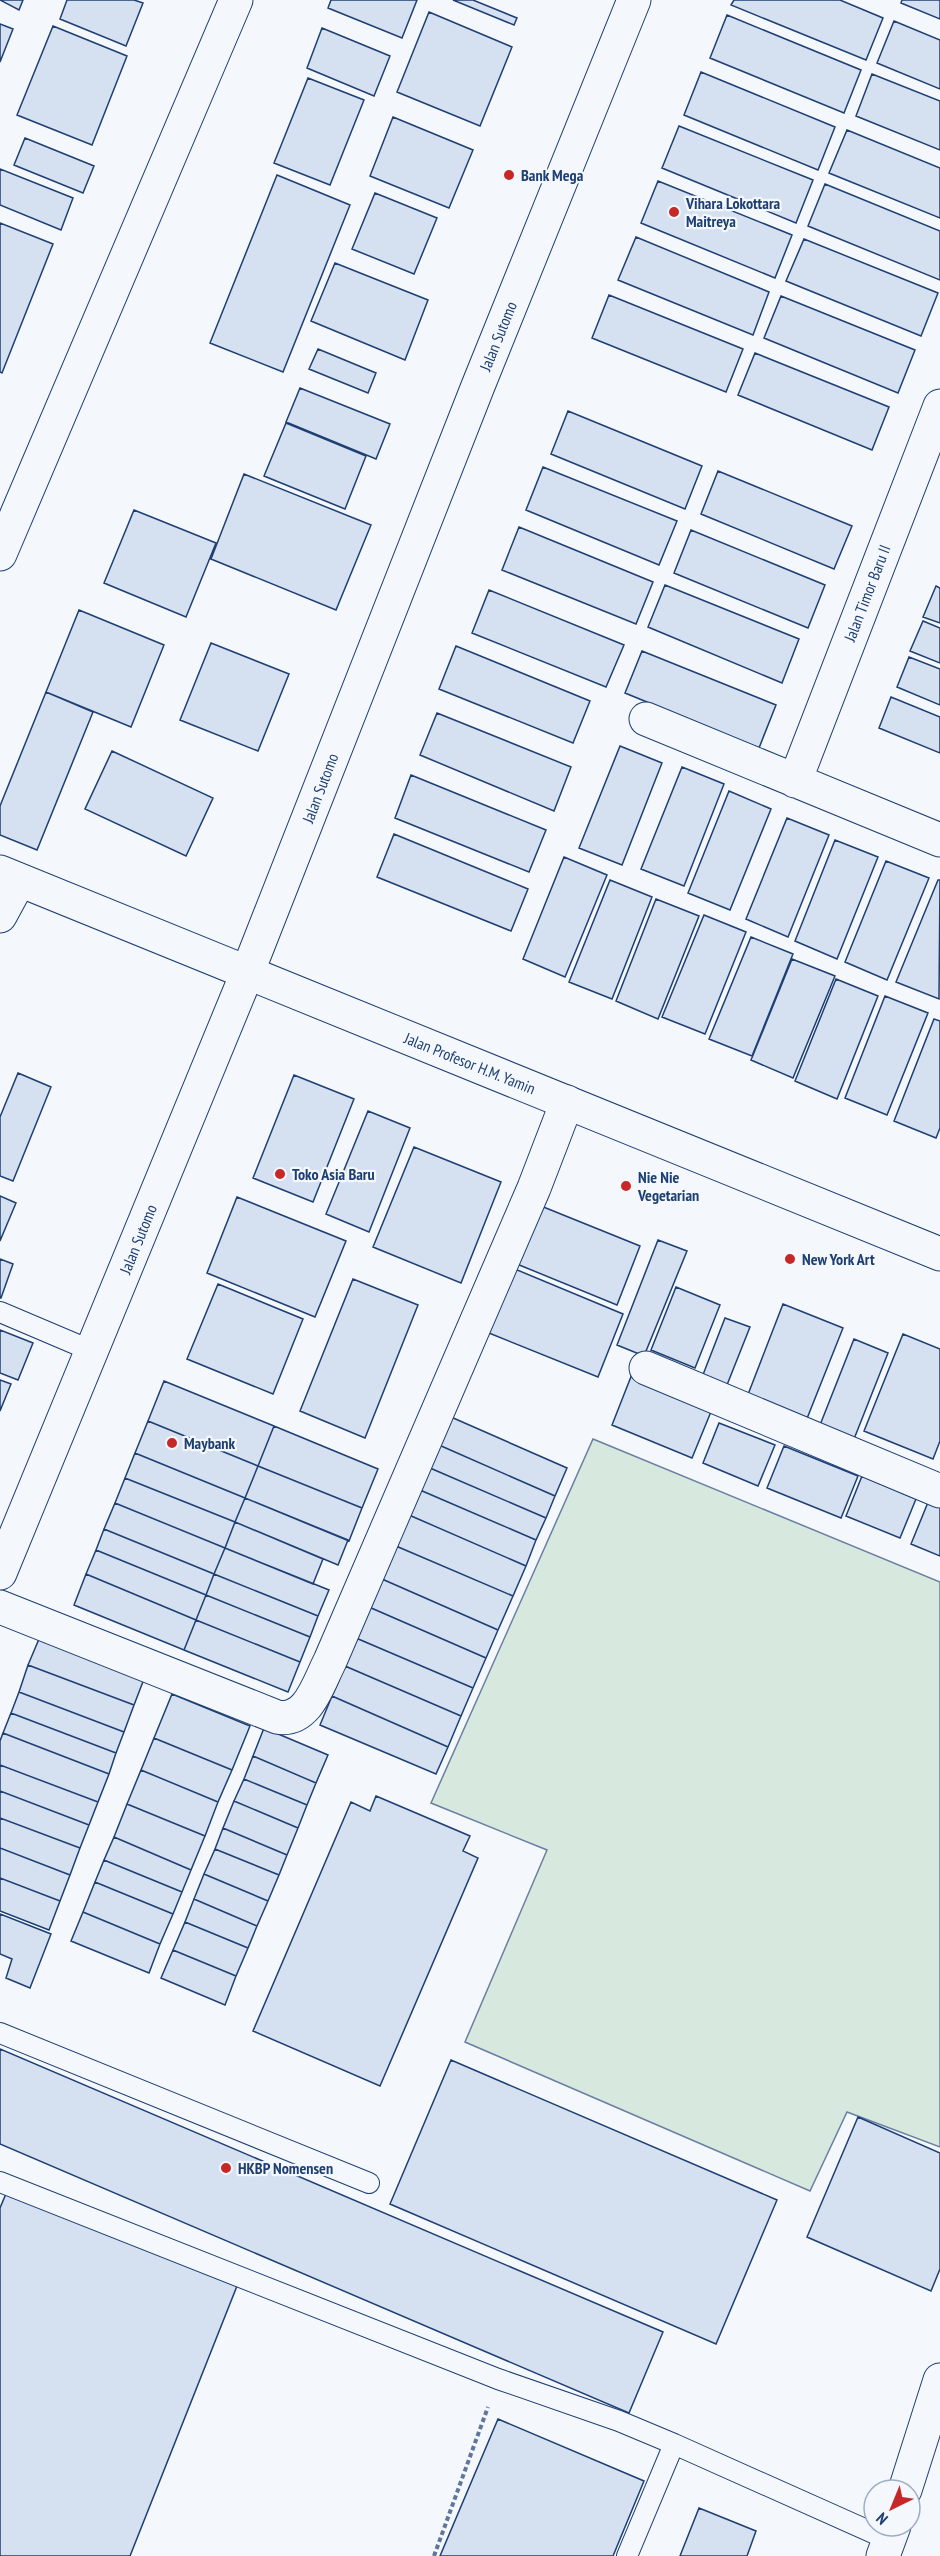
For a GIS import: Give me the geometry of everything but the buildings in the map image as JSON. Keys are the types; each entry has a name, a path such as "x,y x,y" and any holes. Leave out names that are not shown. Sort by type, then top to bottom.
{"street":[{"path":"0,555 236,0"},
{"name":"Jalan Sutomo","path":"0,1573 248,971 482,375 633,0"},
{"name":"Jalan Timor Baru II","path":"795,782 940,406"},
{"path":"646,719 940,840"},
{"path":"0,916 9,876"},
{"name":"Jalan Profesor H.M. Yamin","path":"9,876 248,971 940,1254"},
{"path":"0,1607 277,1717 288,1719 297,1716 312,1698 330,1661 530,1199 567,1102"},
{"path":"646,1368 940,1491"},
{"path":"909,2478 940,2380"}],"lane":[{"path":"0,1312 92,1351"},
{"path":"0,2033 369,2183"},
{"path":"0,2182 498,2379 619,2421 888,2541"},
{"path":"627,2556 674,2444"}],"path":[{"path":"434,2556 498,2379"}],"shaded area":[{"path":"593,1439 940,1582 940,2147 847,2112 810,2191 465,2042 547,1850 431,1803"}],"place":[{"name":"Bank Mega","path":"509,175"},
{"name":"Vihara Lokottara Maitreya","path":"674,212"},
{"name":"Toko Asia Baru","path":"280,1174"},
{"name":"Nie Nie Vegetarian","path":"626,1186"},
{"name":"New York Art","path":"790,1259"},
{"name":"Maybank","path":"172,1443"},
{"name":"HKBP Nomensen","path":"226,2168"}]}
